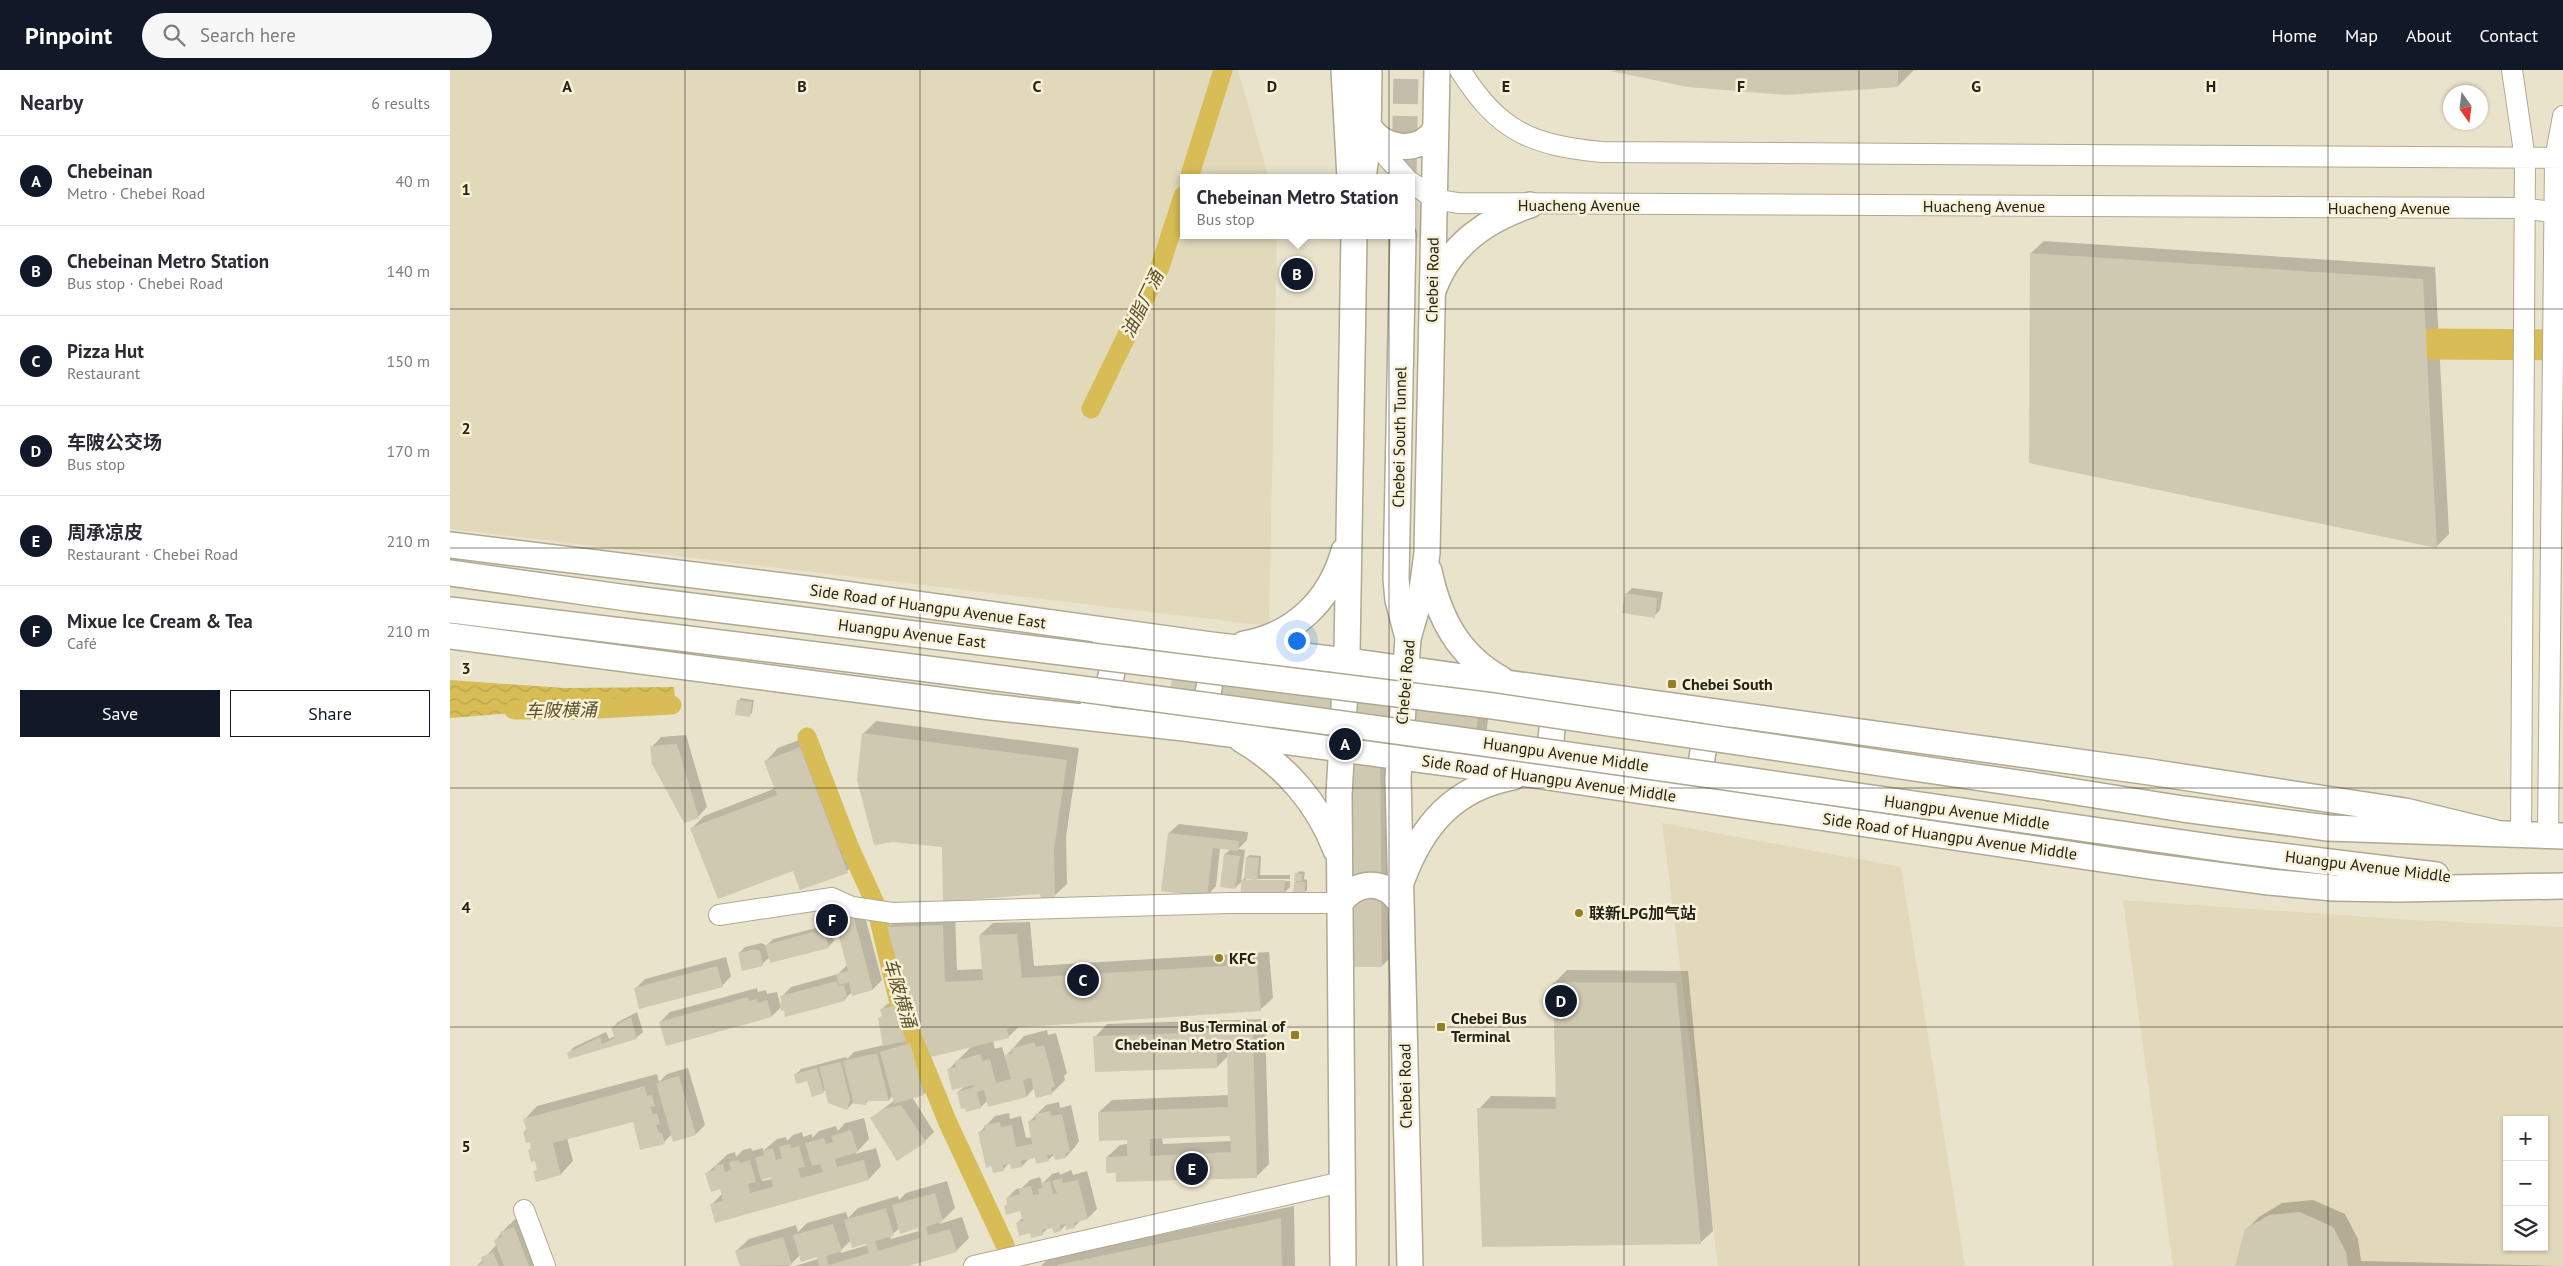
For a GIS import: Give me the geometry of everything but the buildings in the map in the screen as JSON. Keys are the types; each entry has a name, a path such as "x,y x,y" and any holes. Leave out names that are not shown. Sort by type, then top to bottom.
{"main road":[{"path":"1344,70 1350,174"},
{"path":"1363,174 1368,126 1369,70"},
{"name":"Chebei Road","path":"1410,1266 1400,894 1399,758 1408,638 1422,590 1427,553 1437,70"},
{"path":"1368,126 1379,138 1403,147 1422,142 1436,128"},
{"path":"1432,295 1442,270 1470,236 1499,216 1530,205"},
{"path":"1343,1266 1340,903 1341,751 1347,661 1354,239"},
{"name":"Chebei South Tunnel","path":"1403,239 1396,579 1398,600 1408,638"},
{"path":"1184,728 1204,709 1209,688 1206,657 1201,648 1201,643 1262,641 1284,632 1305,616 1334,578 1349,531"},
{"name":"Side Road of Huangpu Avenue East","path":"450,545 815,590 1098,630 1406,669"},
{"path":"1427,553 1435,599 1450,632 1473,660 1512,684"},
{"name":"Huangpu Avenue East","path":"450,573 627,598 1374,690"},
{"name":"Huangpu Avenue East","path":"450,610 959,672 1372,727"},
{"path":"1083,717 1102,698 1110,679 1110,651 1098,630"},
{"path":"450,636 1083,717 1184,728 1341,751"},
{"path":"1406,669 2378,806 2496,833"},
{"name":"Huangpu Avenue Middle","path":"1374,690 1745,741 2183,809 2328,828 2555,836"},
{"path":"1569,780 1554,756 1552,734 1554,722 1561,708 1581,693"},
{"path":"1720,802 1705,781 1702,753 1705,742 1714,729 1734,714"},
{"name":"Huangpu Avenue Middle","path":"1372,727 2383,869 2562,886"},
{"path":"1234,735 1262,752 1281,767 1298,786 1325,825 1340,859"},
{"name":"Side Road of Huangpu Avenue Middle","path":"1341,751 1529,774 2269,882 2333,888 2399,889 2562,886"},
{"path":"1340,903 1352,891 1369,884 1387,888 1400,894 1410,860 1420,841 1446,810 1479,786 1529,774"}],"street":[{"path":"1460,70 1492,111 1514,131 1554,146 1602,152 2559,158"},
{"path":"2512,70 2525,159 2521,835"},
{"path":"2555,836 2553,324 2559,214 2559,158 2563,116"},
{"path":"1368,126 1376,143 1403,174"},
{"name":"Huacheng Avenue","path":"1415,185 1434,199 1458,203 1530,205 2524,208 2559,214"},
{"path":"719,915 832,898 852,907 892,913 1229,902 1340,903"},
{"path":"974,1266 1342,1182"},
{"path":"524,1210 545,1266"}],"shaded area":[{"path":"450,70 1238,70 1268,174 1180,174 1180,239 1277,239 1269,626 450,529"},
{"path":"1662,823 1901,867 1965,1266 1718,1266"},
{"path":"2123,900 2413,920 2563,927 2563,1266 2173,1266"}],"water":[{"path":"450,680 564,688 674,687 675,700 450,718"}],"waterway":[{"name":"油脂厂涌","path":"1190,174 1223,70"},
{"name":"油脂厂涌","path":"1091,409 1160,267 1180,205"},
{"path":"2433,344 2563,345"},
{"name":"车陂横涌","path":"514,710 581,710 672,705"},
{"name":"车陂横涌","path":"807,737 849,846 875,903 899,1003 948,1123 1005,1245"}],"tunnel":[{"path":"1404,174 1406,70"}],"place":[{"name":"Chebeinan Metro Station","path":"1297,274"},
{"name":"Chebei South","path":"1672,684"},
{"name":"Chebeinan","path":"1345,744"},
{"name":"联新LPG加气站","path":"1579,913"},
{"name":"Mixue Ice Cream & Tea","path":"832,920"},
{"name":"KFC","path":"1219,958"},
{"name":"Pizza Hut","path":"1083,980"},
{"name":"车陂公交场","path":"1561,1001"},
{"name":"Chebei Bus Terminal","path":"1441,1027"},
{"name":"Bus Terminal of Chebeinan Metro Station","path":"1295,1035"},
{"name":"周承凉皮","path":"1192,1169"}]}
